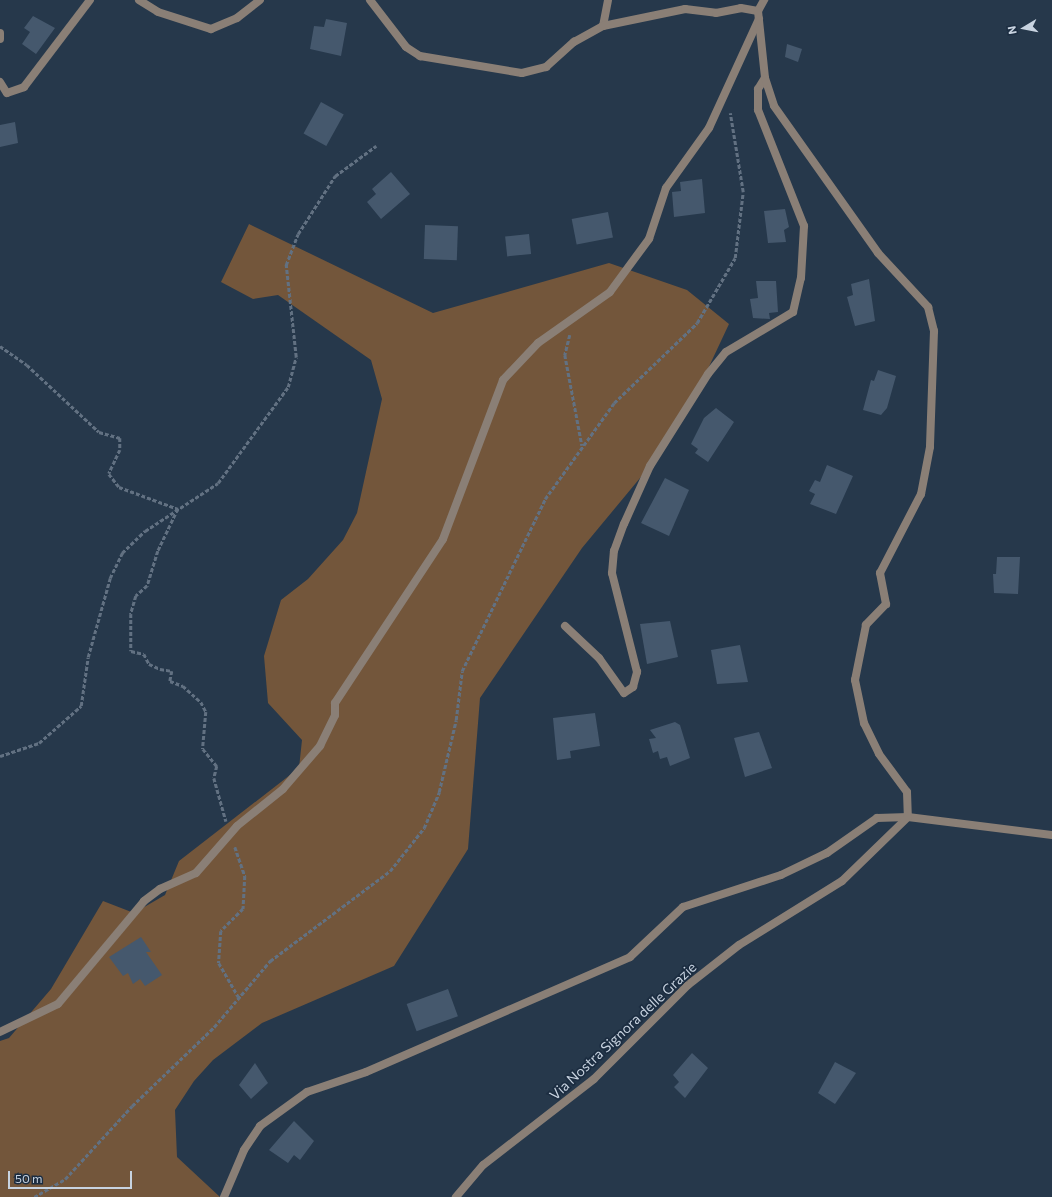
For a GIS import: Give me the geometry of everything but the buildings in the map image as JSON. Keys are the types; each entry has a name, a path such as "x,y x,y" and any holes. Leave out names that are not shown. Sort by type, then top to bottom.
{"street":[{"path":"0,82 7,92 24,87 90,0"},
{"path":"139,0 158,12 211,29 237,18 260,0"},
{"path":"370,0 406,47 420,56 522,73 546,67 574,42 604,26 685,8 716,13 741,8 759,15"},
{"path":"604,26 608,0"},
{"path":"0,1032 58,1004 144,901 160,889 196,872 218,852 232,833 283,789 320,746 335,715 335,703 420,569 443,539 503,380 538,343 578,313 610,292 649,239 666,188 709,128 759,15 764,0"},
{"path":"759,15 765,78 774,106 854,221 928,306 934,331 930,447 921,494 880,573 886,604 866,625 854,680 864,723 879,754 907,792 908,817"},
{"path":"0,33 0,39"},
{"path":"565,626 599,658 624,693 633,687 637,672 612,573 624,524 650,466 708,374 726,352 793,312 801,278 804,226 758,110 758,89 765,78"},
{"path":"224,1197 244,1150 260,1126 307,1092 366,1072 630,957 683,907 781,875 827,853 878,818 908,817 1052,835"},
{"name":"Via Nostra Signora delle Grazie","path":"456,1197 482,1165 594,1080 688,985 739,945 842,881 908,817"}],"path":[{"path":"34,1197 65,1180 132,1106 214,1027 270,961 390,872 424,828 439,792 456,720 462,671 545,498 573,464 582,446 628,388 697,323 735,258 743,192 725,91"},
{"path":"0,756 40,743 81,706 88,658 110,578 122,553 178,509 199,499 218,484 288,388 296,357 286,265 298,234 335,176 376,146"},
{"path":"578,313 565,355 582,446"},
{"path":"0,346 27,365 99,432 120,438 120,450 109,474 119,487 178,509"},
{"path":"178,509 158,551 147,586 136,596 131,614 131,651 144,654 149,664 160,669 172,671 170,681 183,686 201,702 206,712 203,749 217,766 214,778 232,833"},
{"path":"218,852 236,846 245,876 244,909 221,931 219,963 239,997"}],"shaded area":[{"path":"249,224 433,313 609,263 687,290 729,324 690,407 650,466 582,548 480,698 468,849 394,966 262,1023 213,1060 194,1081 175,1110 177,1157 220,1197 0,1197 0,1041 9,1038 51,989 103,901 134,913 165,895 179,861 299,768 302,740 268,703 264,656 281,600 308,579 343,540 357,513 382,399 371,360 278,295 253,299 221,282"}]}
